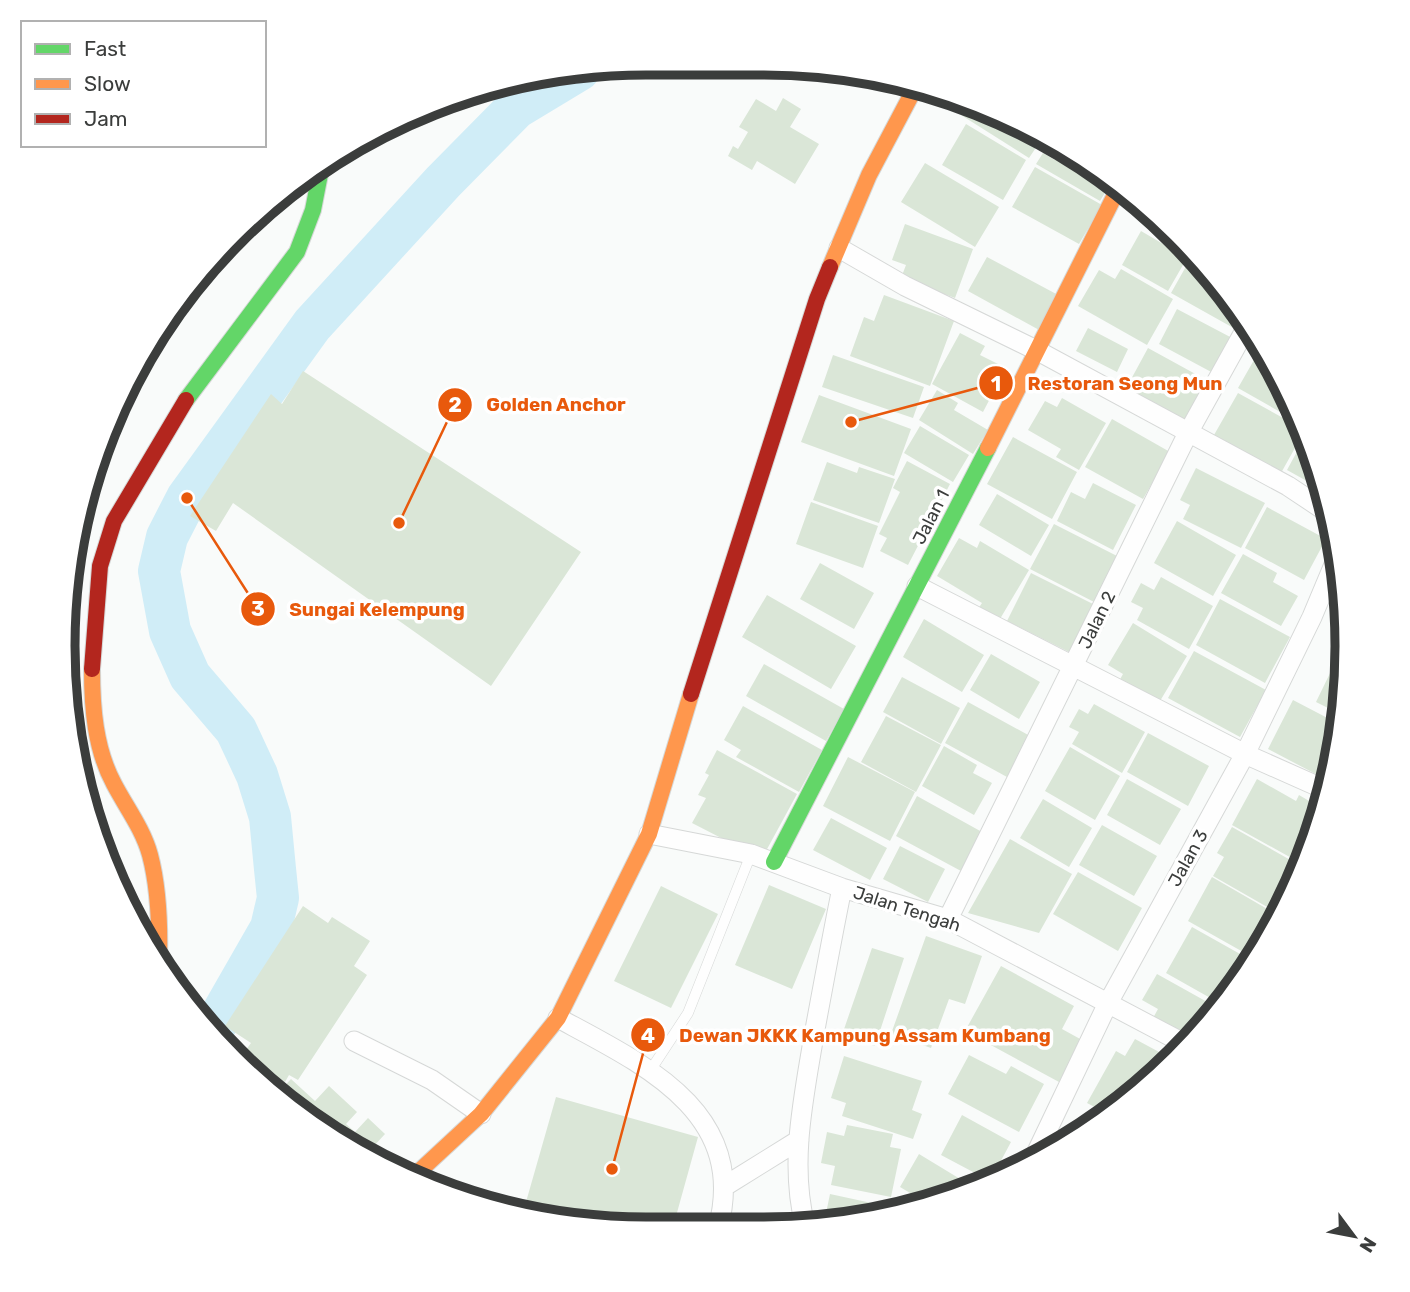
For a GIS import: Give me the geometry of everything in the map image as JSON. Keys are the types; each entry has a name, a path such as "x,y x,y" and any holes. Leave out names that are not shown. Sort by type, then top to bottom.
{"street":[{"path":"421,1170 481,1114 558,1018 631,875 649,834 685,712 817,299 869,175 911,95"},
{"path":"159,944 160,925 150,855 137,822 112,781 98,738 92,704 92,660 100,566 114,521 186,401 297,251 313,210 319,178"},
{"name":"Jalan 1","path":"774,862 1038,351 1115,196"},
{"path":"839,248 905,286 1038,351 1288,486 1317,505"},
{"name":"Jalan 2","path":"948,919 1188,433 1242,335"},
{"path":"1288,486 1313,492"},
{"name":"Jalan 3","path":"1040,1145 1108,1003 1245,754 1330,574"},
{"path":"917,586 1245,754 1317,786"},
{"name":"Jalan Tengah","path":"649,834 751,854 842,888 948,919 1177,1040"},
{"path":"803,1216 798,1190 799,1140 808,1072 842,888"},
{"path":"558,1018 650,1071 695,1110 719,1149 725,1186 720,1217"},
{"path":"354,1041 432,1080 481,1114"},
{"path":"725,1186 799,1140"}],"lane":[{"path":"650,1071 688,1013 751,854"}],"building":[{"path":"783,98 801,109 790,127 819,144 795,184 757,161 752,170 728,156 733,146 738,149 748,132 739,127 756,99 776,111"},
{"path":"963,112 982,119 1037,146 1029,158 961,115"},
{"path":"966,124 1026,160 1003,200 942,165"},
{"path":"1043,153 1055,160 1057,157 1107,190 1100,201 1036,164"},
{"path":"925,163 999,207 975,247 901,202"},
{"path":"1035,167 1102,205 1079,244 1012,207"},
{"path":"905,224 973,249 955,298 901,278 906,265 892,260"},
{"path":"1141,231 1177,252 1185,261 1168,291 1122,265"},
{"path":"987,257 1060,296 1041,331 968,291"},
{"path":"1187,264 1238,328 1237,330 1171,293"},
{"path":"1121,269 1173,299 1147,345 1078,306 1099,270 1115,279"},
{"path":"884,295 954,321 930,386 850,356 864,317 874,321"},
{"path":"1177,309 1234,339 1215,374 1159,344"},
{"path":"1088,328 1128,349 1117,372 1076,351"},
{"path":"960,333 985,346 980,355 1006,368 983,412 932,384"},
{"path":"1148,348 1210,382 1185,427 1123,394"},
{"path":"833,355 924,387 913,418 822,387"},
{"path":"1256,357 1285,415 1238,388"},
{"path":"303,371 581,552 491,686 233,503 216,531 190,516 271,394 282,404"},
{"path":"937,390 958,403 954,410 988,430 973,454 919,420"},
{"path":"1238,393 1288,420 1297,444 1281,473 1214,435"},
{"path":"819,395 911,429 894,476 801,442"},
{"path":"1062,398 1106,423 1079,470 1056,457 1061,449 1028,430 1045,401 1057,407"},
{"path":"1112,419 1170,452 1143,499 1085,467"},
{"path":"920,426 969,455 953,482 904,453"},
{"path":"1013,437 1077,472 1052,519 987,484"},
{"path":"1299,449 1310,483 1287,470"},
{"path":"907,461 950,484 908,565 880,551 887,538 879,534 900,492 893,488"},
{"path":"827,462 857,473 859,467 895,479 879,523 813,500"},
{"path":"1196,468 1265,503 1241,548 1183,519 1190,505 1180,500"},
{"path":"1093,483 1136,505 1113,550 1057,521 1071,492 1085,499"},
{"path":"997,494 1049,525 1031,556 979,525"},
{"path":"811,502 878,526 863,568 796,544"},
{"path":"1267,507 1325,538 1325,541 1304,580 1245,548"},
{"path":"1177,521 1236,555 1213,596 1154,563"},
{"path":"1054,524 1119,557 1096,603 1030,569"},
{"path":"959,538 977,548 980,541 1029,570 997,624 976,612 982,603 937,576"},
{"path":"1243,554 1277,573 1273,582 1298,596 1281,626 1221,593"},
{"path":"820,563 874,593 854,629 800,599"},
{"path":"1031,573 1097,606 1073,654 1007,621"},
{"path":"1161,577 1213,606 1189,649 1137,620 1143,608 1131,602 1141,583 1154,590"},
{"path":"767,595 856,646 831,689 742,637"},
{"path":"1220,599 1290,637 1265,683 1196,645"},
{"path":"924,619 984,655 962,692 903,657"},
{"path":"1133,623 1187,656 1157,706 1118,683 1123,674 1108,665"},
{"path":"1194,651 1266,690 1240,737 1168,698"},
{"path":"991,654 1040,682 1019,719 970,690"},
{"path":"764,664 844,709 826,741 746,696"},
{"path":"1333,667 1331,710 1316,702"},
{"path":"902,677 960,708 941,744 883,712"},
{"path":"1293,700 1330,719 1319,776 1268,749"},
{"path":"968,702 1030,736 1007,777 945,743"},
{"path":"1094,704 1145,732 1122,773 1072,744 1079,732 1069,727 1079,709 1088,714"},
{"path":"743,706 822,750 799,792 736,757 741,750 724,740"},
{"path":"886,716 941,745 916,792 861,762"},
{"path":"1148,733 1209,766 1188,806 1127,772"},
{"path":"944,746 977,765 973,773 992,783 974,815 922,786"},
{"path":"1070,747 1120,776 1095,820 1045,791"},
{"path":"717,750 797,794 766,851 727,841 692,823 706,798 698,795 709,775 705,773"},
{"path":"848,757 915,792 890,841 823,806"},
{"path":"1127,779 1181,809 1160,845 1107,815"},
{"path":"1257,779 1296,801 1299,795 1312,803 1293,859 1232,825"},
{"path":"917,796 982,832 961,871 896,836"},
{"path":"1043,799 1092,828 1069,867 1020,838"},
{"path":"831,818 887,848 870,880 813,850"},
{"path":"1102,825 1157,856 1134,896 1079,865"},
{"path":"1232,827 1292,861 1270,909 1213,876 1224,857 1217,853"},
{"path":"1010,839 1072,874 1039,933 968,913"},
{"path":"900,846 945,869 928,902 883,879"},
{"path":"1078,872 1142,908 1118,951 1053,914"},
{"path":"1212,877 1269,910 1245,953 1188,921"},
{"path":"769,885 826,909 792,989 735,965"},
{"path":"661,886 718,914 671,1008 614,981"},
{"path":"303,906 328,923 332,917 370,941 354,966 367,975 298,1080 289,1075 285,1082 257,1063 244,1052 251,1043 225,1026"},
{"path":"1192,927 1243,956 1212,999 1166,973"},
{"path":"926,936 982,956 965,1004 949,999 931,1048 891,1034"},
{"path":"872,948 904,958 875,1046 842,1035"},
{"path":"1001,966 1074,1006 1062,1029 1082,1040 1059,1082 965,1031"},
{"path":"1157,974 1209,1003 1182,1035 1153,1018 1158,1009 1142,1000"},
{"path":"1135,1039 1163,1054 1098,1109 1087,1103 1116,1051 1125,1056"},
{"path":"969,1055 1006,1074 1011,1066 1044,1084 1019,1132 948,1094"},
{"path":"844,1056 922,1081 912,1110 922,1114 913,1139 842,1116 846,1103 831,1098"},
{"path":"291,1079 315,1101 329,1086 357,1112 346,1124 355,1132 368,1118 385,1134 373,1147 329,1121 284,1087"},
{"path":"556,1097 698,1137 676,1217 609,1216 548,1208 526,1202"},
{"path":"962,1115 1011,1142 998,1166 978,1175 941,1155"},
{"path":"847,1125 893,1134 890,1147 901,1149 891,1197 831,1185 835,1166 821,1163 827,1132 844,1136"},
{"path":"919,1154 962,1180 915,1196 900,1187"},
{"path":"830,1194 880,1205 838,1212 826,1213"}],"waterway":[{"path":"217,1022 271,928 278,898 270,817 257,775 236,730 190,676 170,631 159,571 167,537 187,498 312,325 443,182 516,108 559,82"}],"traffic: fast":[{"path":"186,400 297,252 313,210 319,178"},
{"path":"774,862 988,448"}],"traffic: slow":[{"path":"830,267 869,175 911,95"},
{"path":"988,448 1115,196"},
{"path":"92,669 94,713 103,757 150,855 158,908 159,943"},
{"path":"421,1170 481,1114 558,1018 649,834 691,694"}],"traffic: jam":[{"path":"691,694 817,299 830,267"},
{"path":"92,669 100,566 114,521 186,400"}],"place":[{"name":"Restoran Seong Mun","path":"851,422"},
{"name":"Sungai Kelempung","path":"187,498"},
{"name":"Golden Anchor","path":"399,523"},
{"name":"Dewan JKKK Kampung Assam Kumbang","path":"612,1169"}]}
